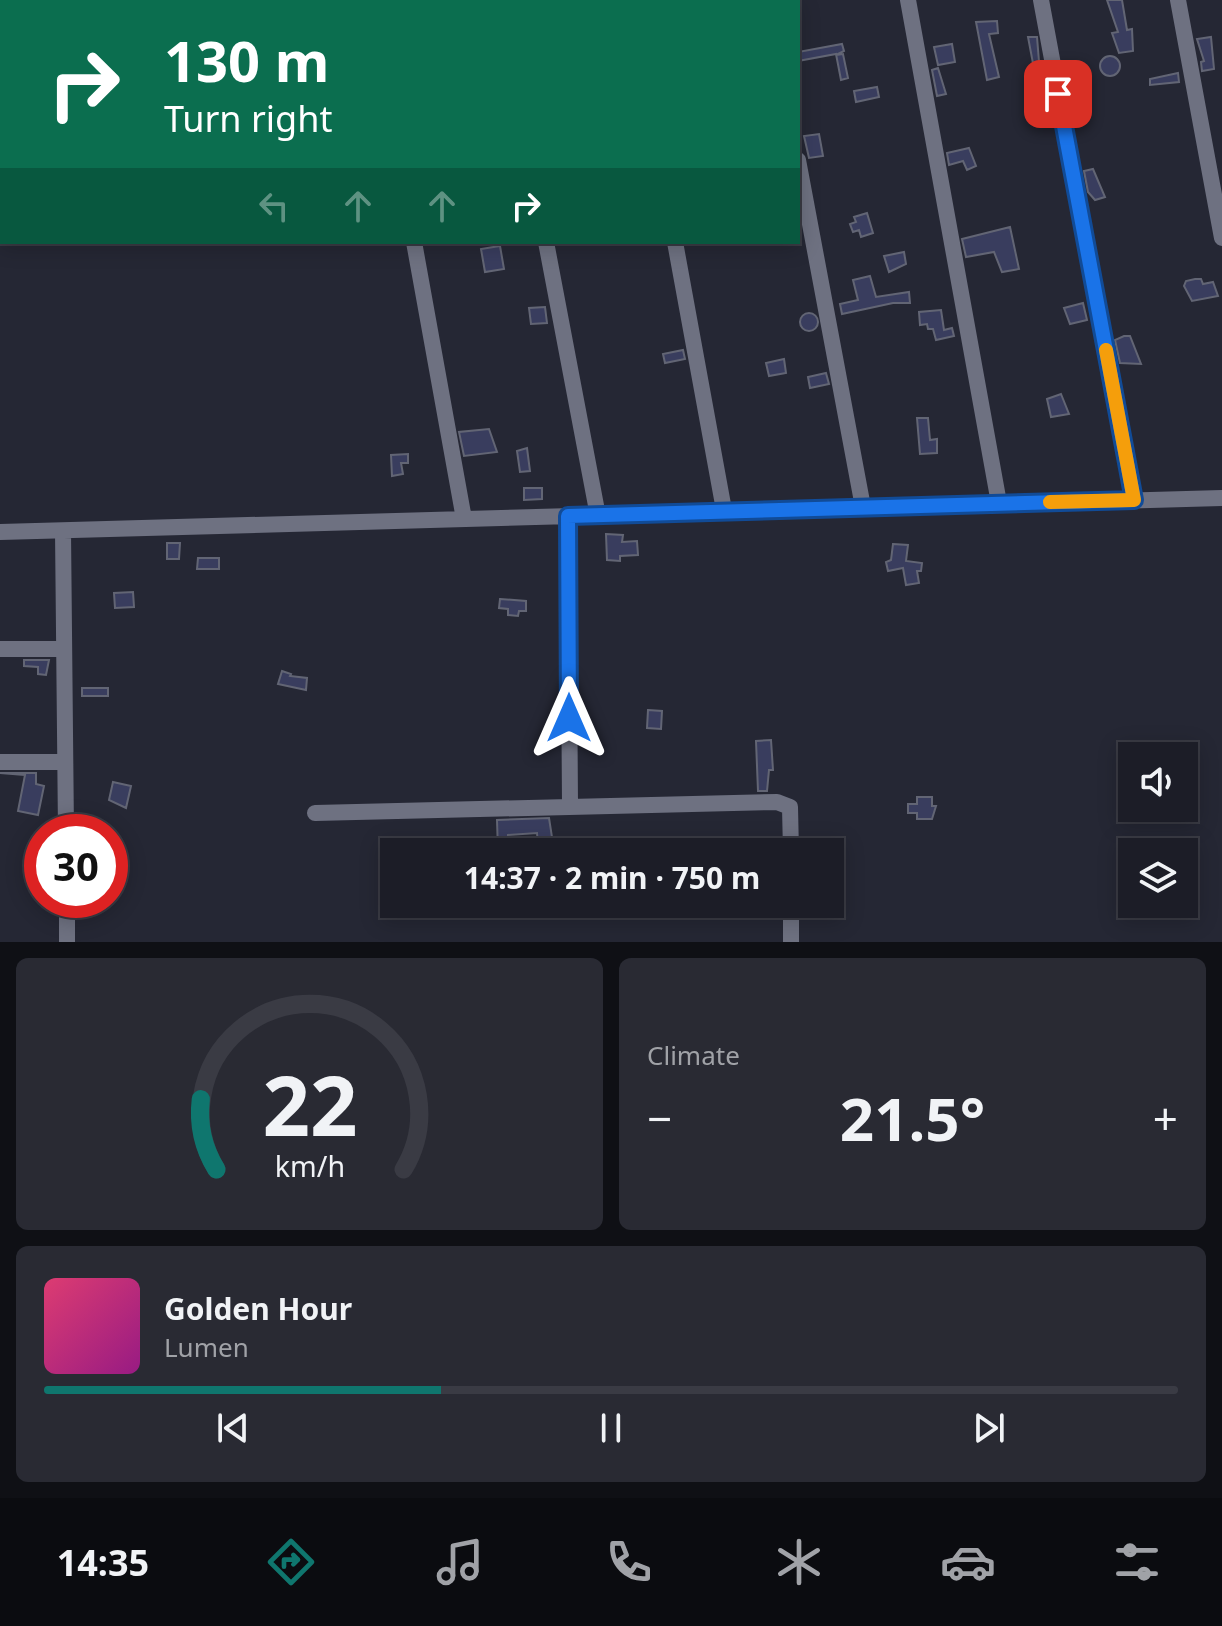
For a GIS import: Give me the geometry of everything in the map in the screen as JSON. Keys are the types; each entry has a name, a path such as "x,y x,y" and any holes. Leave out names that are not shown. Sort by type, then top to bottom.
{"street":[{"path":"908,0 999,503"},
{"path":"1041,0 1134,500"},
{"path":"1178,0 1222,238"},
{"path":"800,171 863,507"},
{"path":"414,244 464,519"},
{"path":"546,244 598,516"},
{"path":"675,244 724,510"},
{"path":"0,532 1222,498"},
{"path":"568,516 570,805"},
{"path":"63,531 66,814"},
{"path":"0,649 63,649"},
{"path":"0,762 65,762"},
{"path":"315,813 777,802 790,807 791,838"},
{"path":"67,918 67,942"},
{"path":"791,918 791,942"}],"building":[{"path":"1107,0 1122,0 1127,30 1132,29 1133,51 1119,53 1112,33 1118,32"},
{"path":"997,21 998,33 989,34 999,77 987,80 976,22"},
{"path":"1028,37 1037,37 1040,74 1035,74"},
{"path":"1211,37 1214,69 1202,71 1201,62 1204,61 1197,39"},
{"path":"842,44 844,51 800,61 800,52"},
{"path":"952,44 955,62 938,65 934,47"},
{"path":"843,54 848,78 841,80 836,55"},
{"path":"1106,56 1114,56 1120,66 1114,76 1106,76 1100,70 1100,62"},
{"path":"938,68 946,94 937,96 932,70"},
{"path":"1178,73 1179,82 1150,85 1150,79"},
{"path":"877,87 879,97 856,102 854,91"},
{"path":"819,134 823,156 809,158 804,136"},
{"path":"969,148 976,166 967,170 963,161 949,165 947,153"},
{"path":"1093,169 1105,197 1095,200 1088,192 1084,171"},
{"path":"867,213 873,233 861,237 859,230 853,232 850,224 856,222 854,217"},
{"path":"1010,227 1019,269 1002,272 994,252 966,257 962,239"},
{"path":"500,246 504,269 485,272 481,249"},
{"path":"904,252 906,264 889,272 884,256"},
{"path":"870,276 876,297 909,292 910,303 893,303 842,314 840,304 858,300 853,280"},
{"path":"1201,279 1203,284 1213,282 1218,296 1192,301 1184,286 1186,281"},
{"path":"1083,303 1087,320 1070,324 1064,308"},
{"path":"545,307 547,323 531,324 529,308"},
{"path":"941,310 944,330 952,328 954,336 936,340 933,329 928,329 927,324 920,325 919,312"},
{"path":"809,313 818,322 809,331 800,322"},
{"path":"1130,336 1141,364 1120,363 1115,340"},
{"path":"683,350 685,359 665,363 663,354"},
{"path":"784,359 786,373 769,376 766,363"},
{"path":"826,373 829,384 810,388 808,377"},
{"path":"1061,394 1069,414 1051,417 1047,399"},
{"path":"917,418 928,418 930,440 937,439 937,453 920,454"},
{"path":"489,429 497,452 464,456 459,432"},
{"path":"527,448 530,471 520,472 517,451"},
{"path":"408,454 408,463 401,463 403,474 392,476 391,455"},
{"path":"524,488 542,488 542,499 524,500"},
{"path":"606,534 623,535 622,542 637,541 638,555 620,556 620,561 607,560"},
{"path":"167,543 180,543 179,559 167,559"},
{"path":"893,544 908,545 906,561 922,563 921,571 917,571 919,583 906,585 903,568 888,571 886,562 891,560"},
{"path":"198,558 219,558 219,569 197,569"},
{"path":"133,592 134,607 115,608 114,593"},
{"path":"500,599 526,601 526,611 519,611 518,616 508,615 508,609 499,608"},
{"path":"24,660 49,660 46,675 38,674 38,667 24,666"},
{"path":"282,671 290,676 307,678 306,690 278,684"},
{"path":"82,688 108,688 108,696 82,696"},
{"path":"648,710 662,711 661,729 647,728"},
{"path":"771,740 773,770 769,770 767,791 758,791 756,741"},
{"path":"0,773 36,773 36,784 44,786 38,814 18,811 25,775"},
{"path":"113,782 131,786 126,808 109,800"},
{"path":"917,797 932,797 932,806 936,806 932,819 917,819 917,813 908,813 908,804 917,804"},
{"path":"549,818 552,838 537,838 537,833 498,838 497,820"}],"slow traffic":[{"path":"1050,502 1134,500 1106,350"}],"route":[{"path":"569,718 568,516 1134,500 1058,94"}]}
